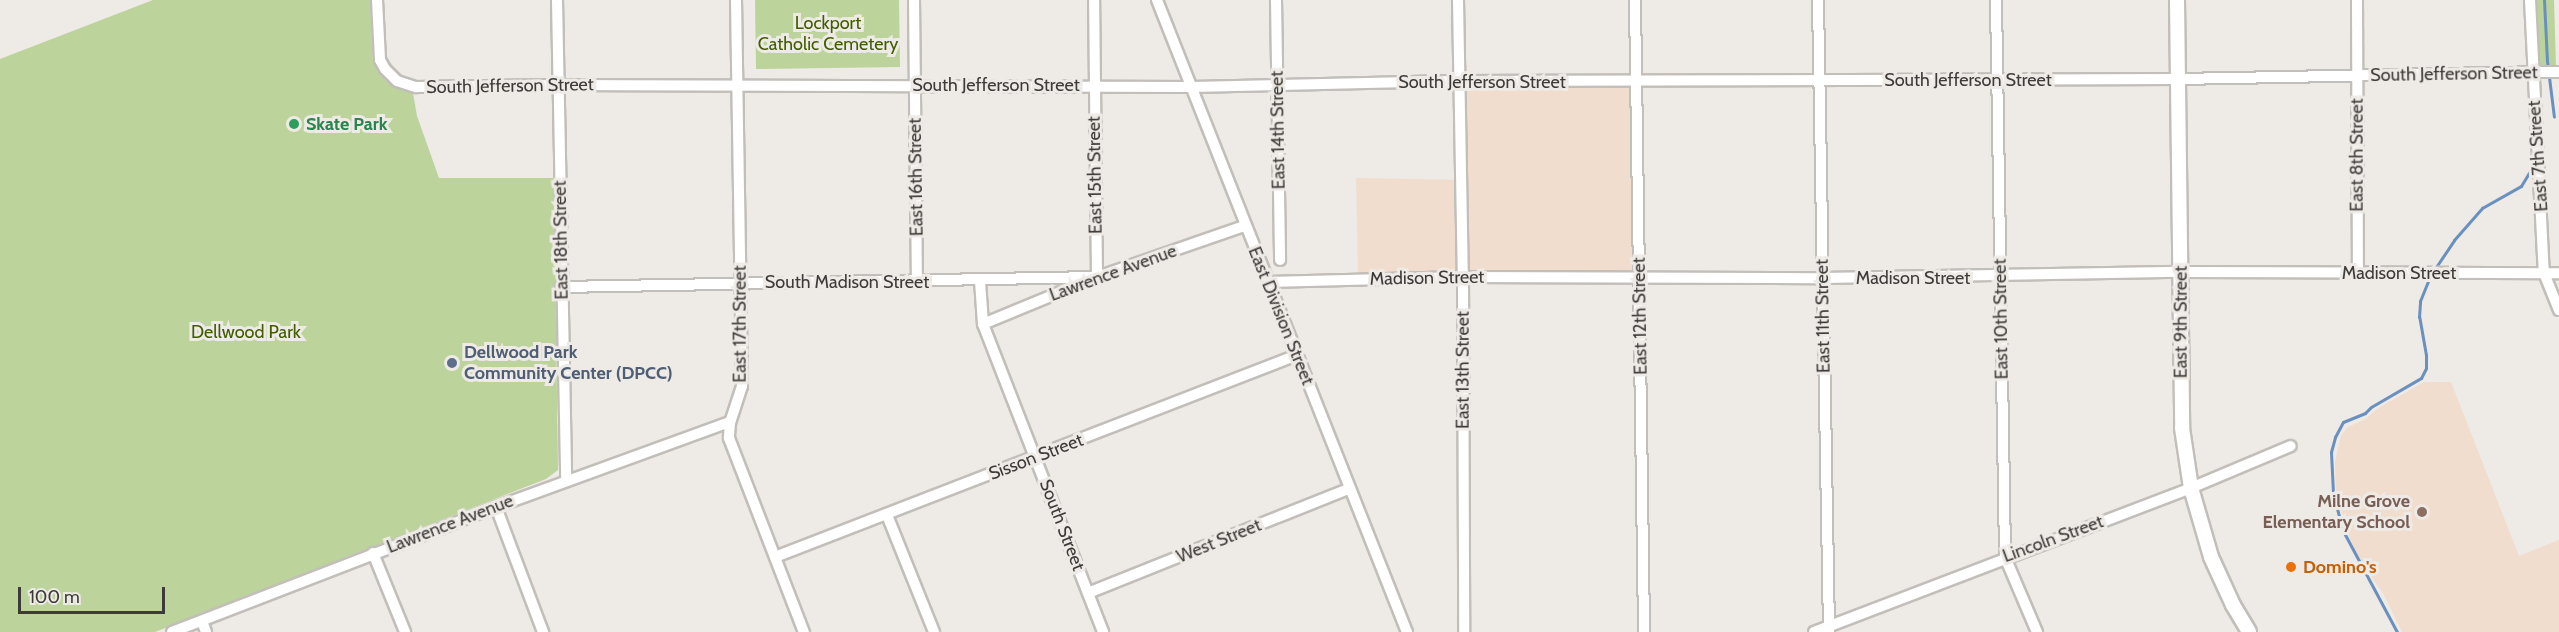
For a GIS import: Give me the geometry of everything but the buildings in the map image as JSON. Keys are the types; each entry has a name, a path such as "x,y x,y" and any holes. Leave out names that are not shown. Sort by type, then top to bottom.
{"main road":[{"name":"East 9th Street","path":"2177,0 2182,417 2191,488 2211,557 2233,605 2249,632"}],"street":[{"name":"South Jefferson Street","path":"377,0 380,60 391,76 405,86 1094,85 1192,87 1460,81 2178,79 2559,72"},
{"name":"East 18th Street","path":"557,0 566,480"},
{"name":"East 17th Street","path":"736,0 742,386 730,422 729,438 804,632"},
{"name":"East 16th Street","path":"914,0 917,282"},
{"name":"East 15th Street","path":"1094,0 1097,277"},
{"name":"East Division Street","path":"1157,0 1405,631"},
{"name":"East 14th Street","path":"1276,0 1280,260"},
{"name":"East 13th Street","path":"1458,0 1463,277 1464,632"},
{"name":"East 12th Street","path":"1635,0 1644,632"},
{"name":"East 11th Street","path":"1818,0 1828,630"},
{"name":"East 10th Street","path":"1996,0 2005,557 2037,632"},
{"name":"East 8th Street","path":"2357,0 2358,274"},
{"name":"East 7th Street","path":"2530,0 2532,72 2541,171 2544,273 2559,310"},
{"name":"Lawrence Avenue","path":"983,324 1097,277 1244,226"},
{"name":"Madison Street","path":"1268,282 1463,277 2000,277 2181,272 2559,273"},
{"name":"South Madison Street","path":"561,287 741,282 980,281 1097,277"},
{"name":"South Street","path":"980,281 983,324 1103,632"},
{"name":"Sisson Street","path":"775,557 1297,355"},
{"name":"Lawrence Avenue","path":"172,632 566,480 730,422"},
{"name":"Lincoln Street","path":"1814,632 1828,630 2005,557 2191,488 2291,446"},
{"name":"West Street","path":"1088,593 1350,488"},
{"path":"496,507 543,632"},
{"path":"887,515 933,632"},
{"path":"374,553 405,632"},
{"path":"202,621 206,632"}],"shaded area":[{"path":"1466,86 1631,87 1632,270 1358,273 1356,178 1467,180"},
{"name":"Milne Grove Elementary School","path":"2424,382 2451,382 2519,556 2559,540 2559,632 2402,632 2384,595 2359,558 2347,532 2336,491 2335,462 2341,435 2348,427 2367,418 2377,409"}],"green space":[{"name":"Dellwood Park","path":"153,0 370,0 373,61 380,74 390,83 413,93 417,116 439,178 554,178 558,470 546,479 155,632 0,632 0,59"},
{"name":"Lockport Catholic Cemetery","path":"755,0 899,0 900,67 756,69"},
{"path":"2534,0 2554,0 2556,66 2538,66"}],"waterway":[{"path":"2544,0 2547,61 2554,117"},
{"path":"2434,270 2454,240 2482,208 2521,186 2533,166"},
{"path":"2397,632 2343,531 2333,493 2331,452 2335,437 2343,422 2365,413 2371,407 2421,378 2426,368 2426,355 2419,317 2420,301 2430,276"}],"place":[{"name":"Skate Park","path":"294,124"},
{"name":"Dellwood Park Community Center (DPCC)","path":"452,363"},
{"name":"Milne Grove Elementary School","path":"2422,512"},
{"name":"Domino's","path":"2291,567"}]}
